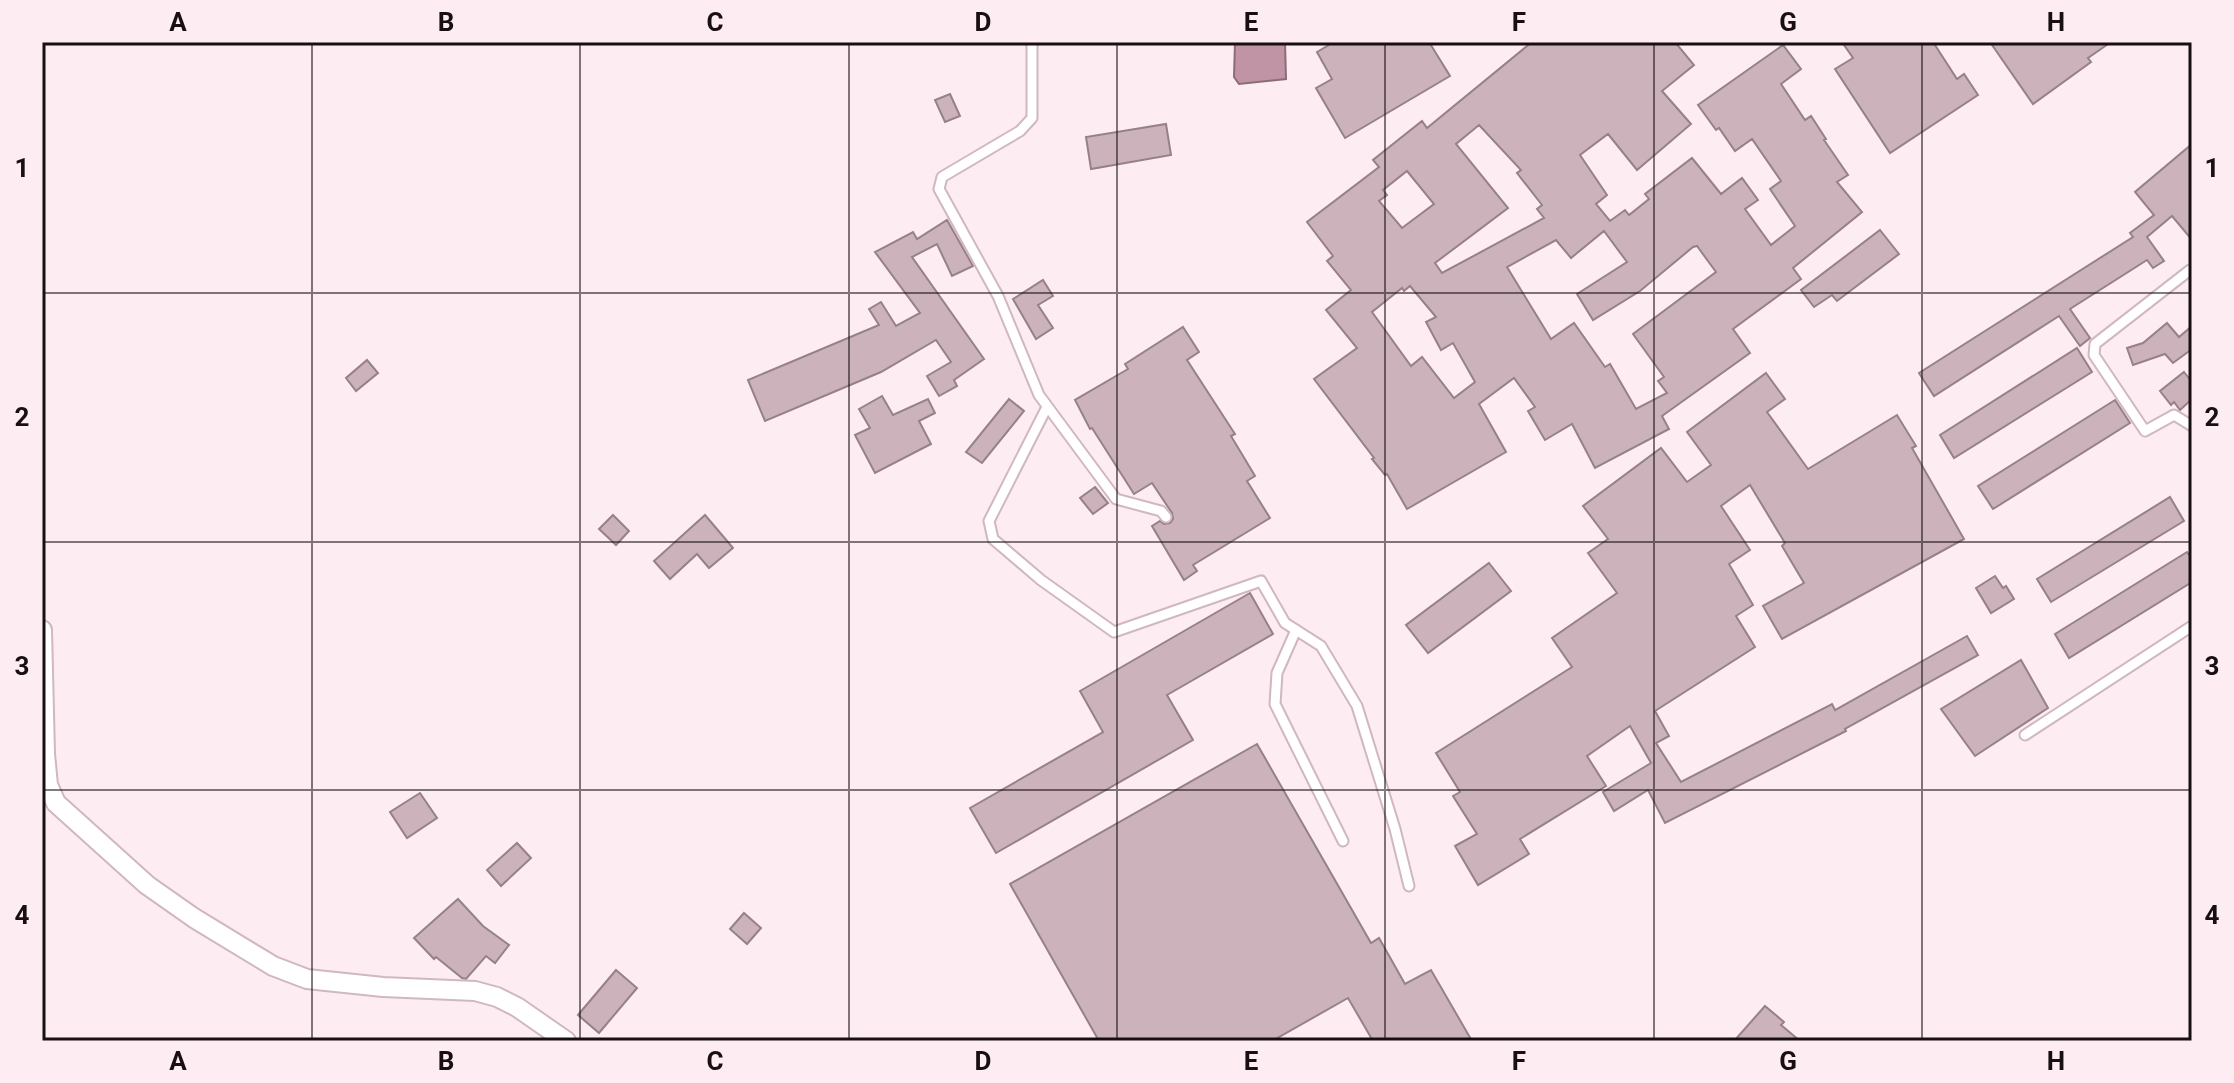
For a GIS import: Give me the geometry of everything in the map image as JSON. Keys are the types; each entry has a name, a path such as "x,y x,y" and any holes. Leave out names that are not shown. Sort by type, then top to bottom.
{"street":[{"path":"42,630 48,785 56,803 147,885 245,951 307,979 383,987 475,991 517,1007 566,1041"}],"lane":[{"path":"1032,42 1032,118 1020,131 942,177 939,189 998,296 1039,395 1047,407 1116,499 1161,511 1166,517"},
{"path":"2190,270 2095,344 2094,355 2145,431 2174,415 2192,426"},
{"path":"1047,407 989,521 993,539 1041,580 1114,632 1261,581 1285,623 1321,646 1357,706 1409,886"},
{"path":"2025,735 2192,626"},
{"path":"1296,630 1277,673 1275,704 1343,841"}],"shaded area":[{"path":"1235,42 1285,42 1286,79 1239,84 1234,77"}],"building":[{"path":"1334,42 1429,42 1450,76 1345,138 1316,88 1332,79 1317,52"},
{"path":"1532,42 1675,42 1694,65 1662,91 1691,124 1637,170 1608,134 1580,155 1607,195 1596,204 1610,221 1625,210 1629,215 1649,199 1645,194 1692,158 1721,194 1742,178 1758,200 1745,209 1771,245 1795,226 1770,189 1781,181 1752,139 1735,151 1698,105 1783,45 1801,69 1781,84 1805,120 1811,116 1826,139 1848,175 1837,182 1862,212 1793,268 1801,279 1733,329 1750,353 1662,416 1669,429 1595,468 1572,424 1545,440 1528,411 1535,407 1514,378 1479,404 1506,452 1407,509 1387,474 1372,459 1314,379 1357,348 1326,310 1351,290 1327,261 1333,256 1307,222 1379,167 1373,160 1422,121 1427,128","holes":["1479,125 1521,170 1517,173 1542,205 1537,209 1544,218 1442,273 1435,263 1508,208 1456,144","1407,171 1434,204 1402,228 1379,201 1387,195 1383,190","1604,231 1627,262 1577,294 1593,320 1640,291 1693,247 1697,246 1716,272 1633,334 1664,377 1658,381 1667,393 1636,409 1610,364 1605,367 1574,323 1551,339 1507,267 1556,240 1571,258","1410,286 1436,317 1426,322 1441,350 1453,343 1475,382 1454,398 1422,357 1411,366 1372,312 1402,288 1404,291"]},
{"path":"1842,42 1933,42 1957,79 1964,74 1978,95 1890,153 1835,69 1853,58"},
{"path":"1990,42 2111,42 2088,58 2091,62 2033,104"},
{"path":"950,94 960,116 945,122 935,100"},
{"path":"1166,124 1171,155 1091,169 1086,137"},
{"path":"2192,144 2192,240 2172,216 2147,237 2164,261 2153,268 2147,260 2070,309 2090,338 2080,346 2059,316 1934,396 1919,373 2133,237 2130,233 2154,215 2135,192"},
{"path":"947,220 973,266 952,276 937,244 912,257 984,359 954,380 957,386 939,396 927,376 951,362 936,340 881,372 765,421 748,380 879,325 869,309 881,302 896,326 920,313 875,252 913,232 917,239"},
{"path":"1880,230 1899,254 1837,301 1832,295 1814,307 1801,290"},
{"path":"1043,280 1053,296 1038,305 1053,328 1036,339 1013,299"},
{"path":"2167,323 2179,337 2192,326 2192,349 2173,363 2165,354 2133,365 2127,348 2143,343"},
{"path":"1183,327 1199,352 1187,360 1235,434 1231,436 1255,476 1247,481 1270,518 1193,565 1197,571 1184,580 1152,526 1160,521 1170,523 1172,513 1152,483 1134,494 1090,429 1075,400 1128,369 1125,364"},
{"path":"2077,348 2092,372 1954,458 1940,435"},
{"path":"367,360 378,373 356,391 346,378"},
{"path":"2184,372 2192,382 2192,399 2180,410 2174,402 2171,405 2160,391"},
{"path":"1766,373 1785,399 1767,412 1808,469 1897,415 1916,446 1912,448 1964,539 1782,639 1763,606 1804,583 1782,546 1785,543 1750,485 1721,506 1750,550 1729,564 1753,605 1736,616 1755,647 1655,711 1669,736 1656,743 1681,782 1832,704 1835,710 1967,636 1978,655 1846,731 1665,823 1648,790 1614,811 1603,792 1651,763 1630,726 1587,756 1606,786 1520,839 1529,854 1478,885 1455,846 1477,834 1453,796 1460,792 1436,753 1572,667 1552,638 1617,593 1588,553 1608,539 1583,506 1661,448 1687,482 1711,465 1687,432"},
{"path":"882,396 893,415 928,399 935,413 919,421 931,444 875,473 855,435 870,428 859,409"},
{"path":"1009,399 1024,411 982,463 966,452"},
{"path":"2115,400 2130,423 1993,509 1978,486"},
{"path":"1095,487 1108,503 1093,514 1080,498"},
{"path":"2170,497 2184,521 2051,602 2037,579"},
{"path":"613,515 629,531 616,545 599,529"},
{"path":"705,515 733,548 709,568 697,554 670,579 654,561"},
{"path":"2187,552 2192,559 2192,582 2069,658 2055,634"},
{"path":"1489,563 1511,591 1428,653 1406,625"},
{"path":"1995,576 2014,599 1991,613 1976,588"},
{"path":"1250,593 1273,634 1167,695 1193,740 996,853 970,808 1103,732 1080,691"},
{"path":"2021,660 2048,708 1975,756 1941,709"},
{"path":"1257,744 1371,943 1379,938 1405,984 1431,970 1472,1041 1373,1041 1348,998 1272,1041 1099,1041 1010,884"},
{"path":"420,793 437,818 407,838 390,812"},
{"path":"517,843 531,858 501,886 487,870"},
{"path":"458,899 483,926 509,945 495,963 486,956 466,979 436,957 434,959 414,938"},
{"path":"744,913 761,928 747,944 730,929"},
{"path":"616,970 637,988 599,1033 578,1015"},
{"path":"1765,1006 1784,1022 1781,1025 1800,1041 1734,1041"}]}
